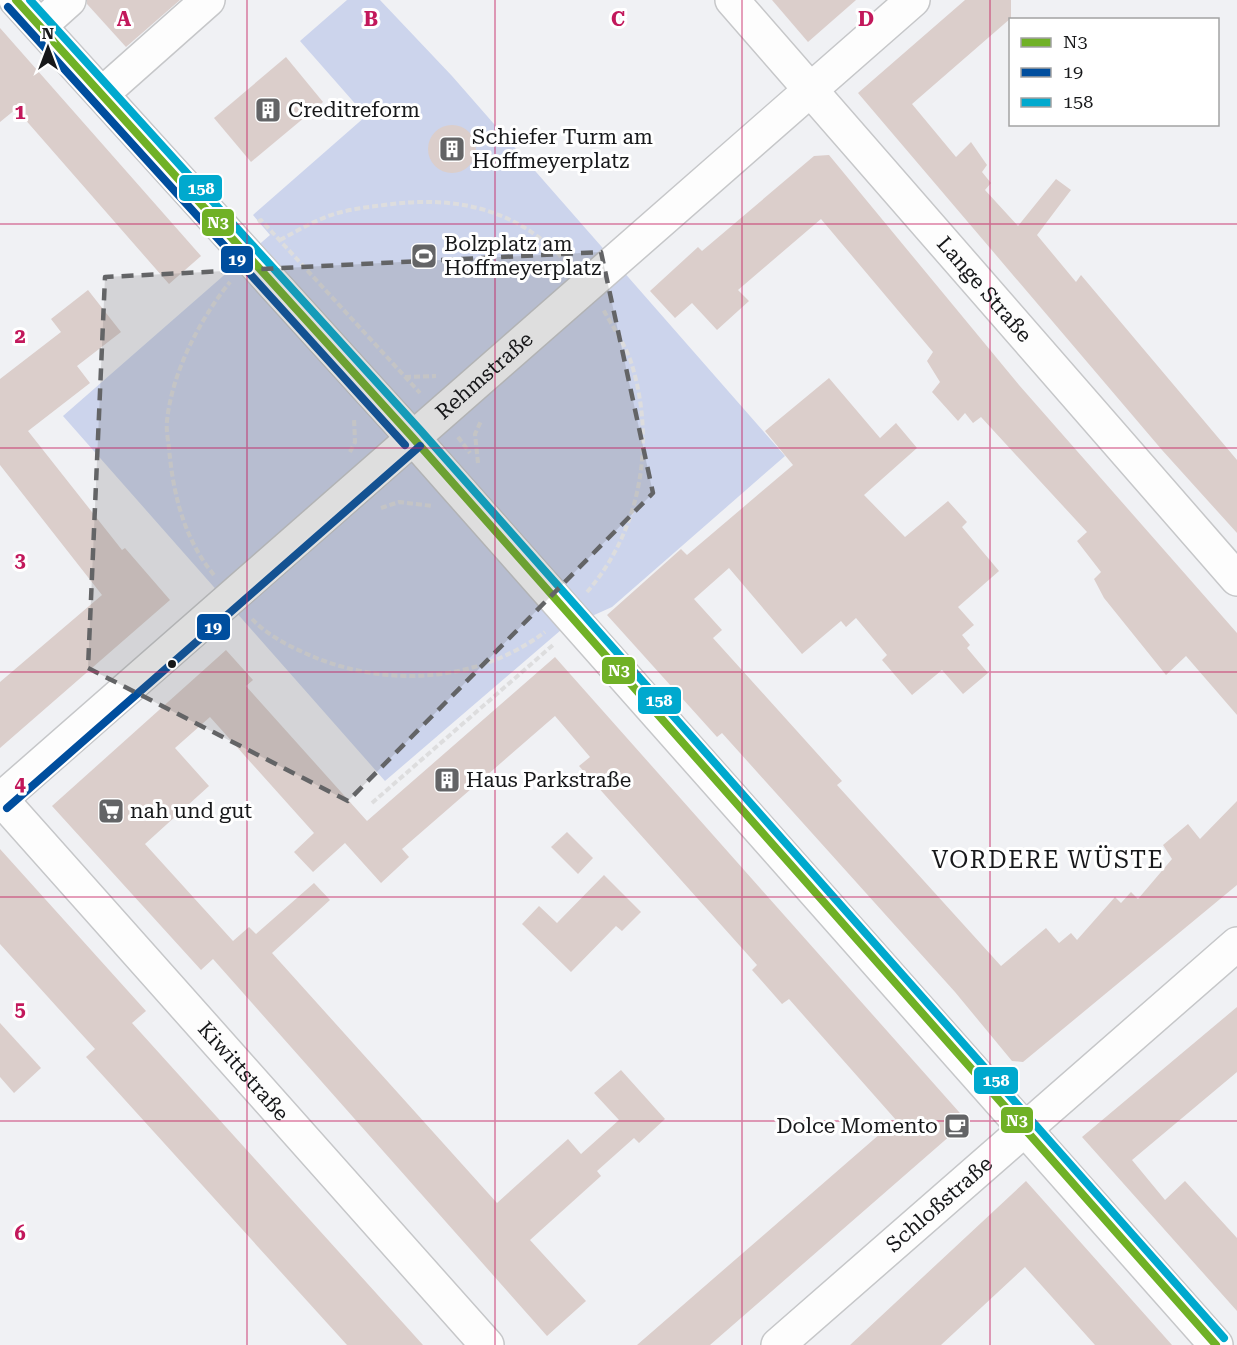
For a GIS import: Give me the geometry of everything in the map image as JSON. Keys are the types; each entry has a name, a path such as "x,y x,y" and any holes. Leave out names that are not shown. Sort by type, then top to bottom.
{"street":[{"path":"16,0 413,438 555,624 1024,1129 1216,1345"},
{"path":"40,26 69,0"},
{"path":"102,94 208,0"},
{"name":"Lange Straße","path":"732,0 1237,579"},
{"name":"Rehmstraße","path":"0,799 913,0"},
{"name":"Kiwittstraße","path":"0,799 488,1345"},
{"name":"Schloßstraße","path":"778,1345 1237,944"}],"path":[{"path":"280,240 321,219 353,209 418,201 442,202 494,212 518,222 570,266"},
{"path":"231,281 209,308 183,359 167,422 172,478 183,520 202,561 259,627 294,649 341,668 388,676 420,678 458,671 497,659 555,624 602,574 624,535 640,486 643,442 641,404 630,360 602,308"},
{"path":"372,803 555,647 555,624"}],"highlighted area":[{"path":"601,252 653,493 348,801 88,668 105,277"}],"shaded area":[{"path":"347,0 380,0 452,76 785,456 612,607 561,630 385,781 63,416 270,235 253,215 366,116 300,41"}],"building":[{"path":"87,0 180,0 126,47 87,4"},
{"path":"772,0 856,0 808,42"},
{"path":"965,0 1011,0 1011,18 912,104 956,157 971,142 987,165 982,172 991,183 985,190 1018,226 1056,179 1071,190 1037,235 1076,282 1081,275 1237,460 1237,533 1162,450 858,93"},
{"path":"0,28 201,256 169,284 16,109 0,122"},
{"name":"Creditreform","path":"286,57 323,102 251,162 214,118"},
{"name":"Schiefer Turm am Hoffmeyerplatz","path":"447,125 457,125 469,132 476,144 476,154 469,166 457,173 447,173 432,162 428,154 428,144 439,129"},
{"path":"829,155 1019,385 1237,633 1237,715 1186,656 1166,675 1104,598 1094,579 1101,572 1077,541 1087,532 981,417 973,423 965,413 958,421 932,392 940,382 927,361 933,352 821,219 738,290 749,301 717,330 692,303 675,318 650,291 698,247 702,251 814,156"},
{"path":"88,290 121,332 77,366 90,383 28,431 122,550 125,548 170,600 0,748 0,682 102,595 0,465 0,379 61,332 51,319"},
{"path":"829,378 880,438 896,423 917,448 864,495 905,537 948,501 967,522 962,527 999,571 958,607 974,625 962,635 970,645 967,648 988,673 963,694 942,670 912,695 882,660 887,655 856,618 846,627 841,621 802,654 729,568 694,599 722,630 713,638 842,781 837,785 1001,966 1046,928 1059,943 1071,933 1077,940 1115,897 1121,903 1131,892 1138,899 1172,859 1163,845 1188,824 1200,839 1237,801 1237,885 1023,1062 1012,1061 955,992 722,733 717,737 607,615 681,549 687,555 793,465 765,431"},
{"path":"226,650 253,680 246,686 367,821 555,657 967,1121 710,1345 637,1345 896,1120 789,999 782,1004 752,970 757,965 579,766 590,757 555,716 402,849 409,857 381,883 345,843 313,872 294,852 314,833 210,717 175,748 209,786 145,844 233,941 249,927 256,934 314,883 330,900 272,953 497,1203 568,1139 581,1154 619,1120 594,1093 621,1070 665,1119 639,1143 634,1138 597,1171 601,1176 530,1240 586,1301 547,1336 213,959 201,970 52,806"},
{"path":"567,832 593,858 578,874 551,847"},
{"path":"0,849 146,1011 132,1023 423,1345 347,1345 86,1057 95,1049 0,944"},
{"path":"604,875 641,912 622,931 616,926 571,972 522,924 539,906 557,923"},
{"path":"1237,1007 1237,1072 1132,1160 1165,1200 1185,1181 1237,1238 1237,1311 1082,1137"},
{"path":"0,1023 41,1068 14,1093 0,1077"},
{"path":"1026,1181 1172,1345 1095,1345 1025,1267 941,1345 850,1345"}],"transit line":[{"name":"N3","path":"16,0 413,438 1216,1345"},
{"name":"158","path":"30,0 421,431 1224,1338"},
{"name":"19","path":"8,7 405,445"},
{"name":"19","path":"7,808 420,446"}],"place":[{"name":"Creditreform","path":"268,110"},
{"name":"Schiefer Turm am Hoffmeyerplatz","path":"452,149"},
{"name":"Bolzplatz am Hoffmeyerplatz","path":"424,256"},
{"name":"Haus Parkstraße","path":"447,780"},
{"name":"nah und gut","path":"111,811"},
{"name":"Dolce Momento","path":"957,1126"}],"district":[{"name":"VORDERE WÜSTE","path":"1048,860"}]}
